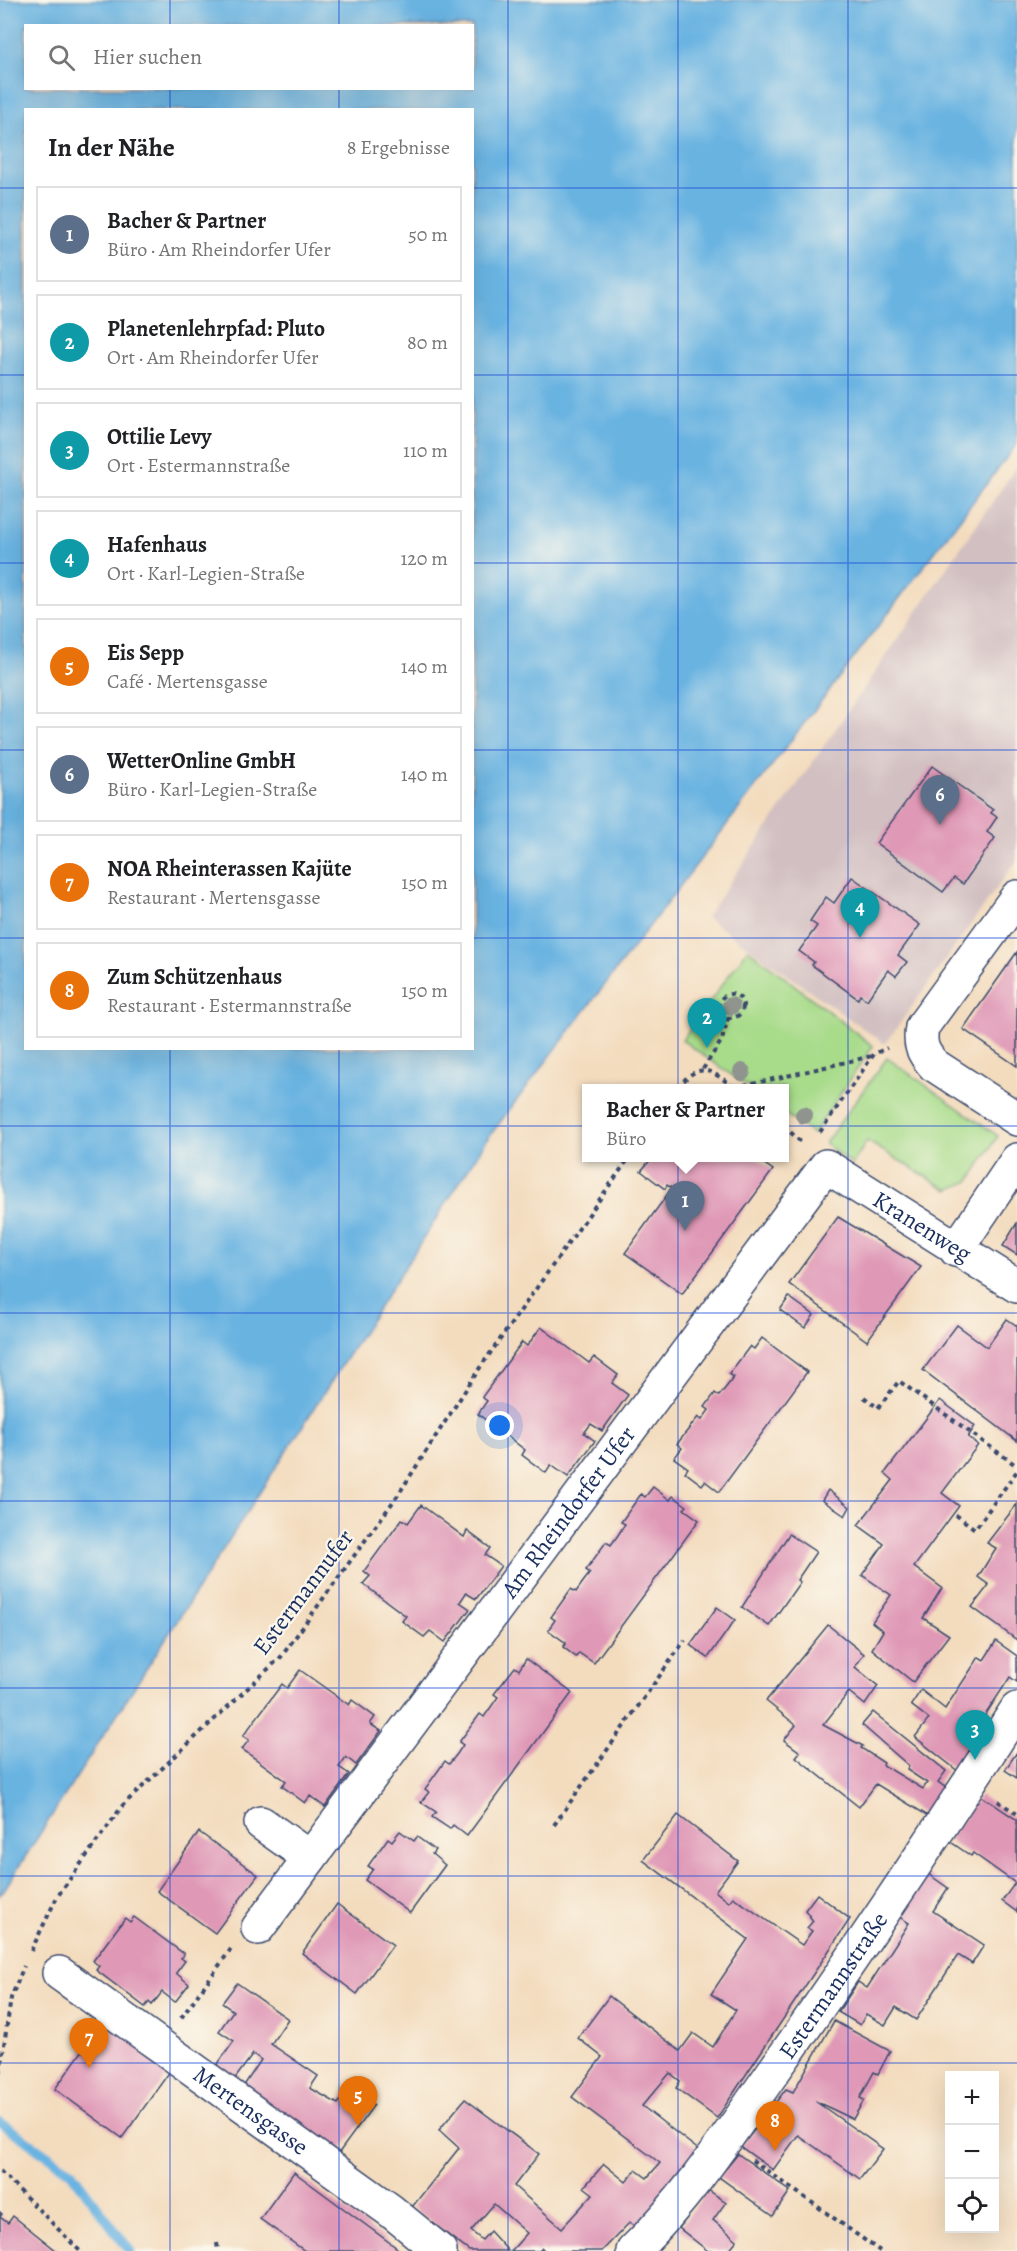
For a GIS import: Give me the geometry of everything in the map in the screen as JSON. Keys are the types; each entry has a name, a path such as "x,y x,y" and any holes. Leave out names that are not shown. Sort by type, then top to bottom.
{"street":[{"path":"1017,897 922,1027 920,1040 923,1053 934,1065 1017,1119"},
{"name":"Kranenweg","path":"821,1152 956,1250 1017,1286"},
{"name":"Am Rheindorfer Ufer","path":"258,1928 821,1152"},
{"path":"956,1250 1017,1160"},
{"name":"Estermannstraße","path":"633,2251 654,2231 725,2140 855,1958 1017,1709"},
{"path":"261,1823 310,1858"},
{"name":"Mertensgasse","path":"59,1972 391,2211 440,2251"}],"path":[{"path":"733,995 742,1002 743,1009 735,1017 728,1018 722,1014 719,1006 722,999 733,995"},
{"path":"703,1069 722,1040 728,1018"},
{"path":"752,1084 873,1056 886,1049 920,1040"},
{"path":"821,1152 873,1056"},
{"path":"683,1084 695,1072 703,1069 712,1071 730,1084"},
{"name":"Estermannufer","path":"0,2072 11,1998 57,1897 123,1805 281,1657 398,1495 479,1369 626,1162"},
{"path":"864,1397 878,1408 899,1381 1017,1466"},
{"path":"956,1515 975,1529 1017,1471"},
{"path":"554,1825 685,1640"},
{"path":"161,2046 244,1931 258,1928"},
{"path":"725,2140 880,2251"},
{"path":"0,2171 80,2251"},
{"path":"217,2243 218,2251"}],"shaded area":[{"path":"1017,466 1017,860 885,1044 706,917"}],"green space":[{"path":"748,949 873,1046 813,1134 789,1117 789,1084 744,1084 682,1040"},
{"path":"887,1058 998,1136 970,1181 948,1190 867,1141 852,1165 825,1143"}],"water":[{"path":"0,0 1017,0 1017,444 488,1138 0,1896"}],"building":[{"path":"932,766 993,810 991,813 997,817 987,832 995,838 963,884 954,878 943,892 876,843"},
{"path":"852,877 920,925 898,955 907,962 896,976 888,970 867,1000 860,995 858,999 812,965 814,962 799,951 817,926 810,921 826,897 834,903"},
{"path":"1017,952 1017,1066 963,1029"},
{"path":"649,1162 762,1162 773,1170 682,1294 625,1253 672,1188 667,1185 665,1189 641,1171"},
{"path":"838,1217 921,1267 867,1341 789,1284"},
{"path":"1017,1223 1017,1255 1003,1246"},
{"path":"789,1297 814,1315 805,1328 780,1310"},
{"path":"1007,1319 1017,1326 1017,1441 923,1370 957,1325 987,1347"},
{"path":"541,1327 589,1363 594,1357 618,1375 612,1383 628,1395 602,1431 591,1424 584,1433 595,1441 568,1477 551,1465 546,1473 522,1455 525,1450 478,1414 487,1401 482,1397 522,1342 527,1346"},
{"path":"762,1338 807,1372 719,1492 705,1481 702,1485 685,1472 688,1468 674,1458 682,1448 677,1444 698,1417 702,1420 709,1410 705,1407 715,1393 719,1396 734,1377 729,1374 750,1346 754,1349"},
{"path":"940,1400 975,1426 968,1437 978,1445 942,1493 959,1506 914,1567 942,1588 923,1618 949,1635 913,1682 872,1649 883,1631 872,1622 891,1595 862,1575 884,1544 858,1525 893,1480 885,1473"},
{"path":"653,1487 670,1500 673,1496 687,1506 684,1509 699,1520 594,1663 579,1653 576,1657 563,1647 566,1643 548,1630 555,1620 551,1617 571,1589 576,1592 590,1573 586,1570 606,1542 611,1545 625,1524 621,1522 641,1494 645,1497"},
{"path":"828,1490 850,1507 845,1516 822,1500"},
{"path":"1017,1504 1017,1640 972,1607 989,1585 978,1577 996,1548 987,1543"},
{"path":"421,1505 464,1537 467,1531 490,1548 485,1555 501,1566 476,1599 466,1593 460,1602 470,1609 445,1642 430,1631 424,1637 402,1621 406,1616 363,1584 370,1576 364,1571 402,1519 408,1523"},
{"path":"789,1534 816,1552 797,1580 800,1582 769,1626 742,1607"},
{"path":"717,1607 735,1620 708,1658 690,1645"},
{"path":"828,1625 864,1654 855,1667 878,1686 865,1705 849,1692 823,1725 863,1746 861,1748 884,1763 883,1765 923,1789 927,1783 907,1770 909,1766 862,1725 873,1712 946,1771 938,1782 946,1788 928,1816 876,1784 859,1807 796,1757 800,1752 784,1740 796,1725 766,1701"},
{"path":"996,1641 1017,1656 1017,1682 1010,1677 974,1732 982,1739 959,1772 915,1737 929,1719 911,1705 921,1690 945,1709 979,1657 984,1660"},
{"path":"526,1659 572,1693 467,1836 453,1825 450,1829 432,1817 436,1812 421,1802 429,1792 425,1789 445,1761 449,1764 457,1754 463,1745 459,1742 480,1714 484,1717 498,1697 494,1694 515,1667 519,1670"},
{"path":"300,1670 349,1705 352,1700 375,1717 370,1724 381,1731 356,1765 346,1757 339,1767 349,1774 325,1807 310,1796 305,1803 282,1786 286,1781 242,1749 249,1740 243,1736 282,1684 287,1688"},
{"path":"1017,1752 1017,1778 1005,1770"},
{"path":"980,1795 1017,1820 1017,1912 1002,1901 1015,1883 973,1853 971,1856 948,1840"},
{"path":"678,1815 738,1861 715,1891 729,1902 733,1897 802,1945 812,1931 807,1928 813,1921 805,1910 817,1894 850,1919 717,2118 676,2088 680,2081 670,2073 642,2106 700,2151 636,2228 630,2222 602,2251 545,2251 542,2248 539,2251 511,2251 527,2233 494,2204 471,2231 482,2240 490,2231 508,2251 469,2251 412,2207 459,2148 439,2130 465,2099 539,2154 514,2186 562,2228 593,2194 584,2187 604,2164 626,2182 636,2170 647,2178 660,2163 572,2097 602,2057 578,2038 609,1996 680,2051 693,2033 713,2047 736,2010 711,1994 748,1939 643,1860"},
{"path":"400,1831 414,1841 417,1837 435,1850 432,1854 445,1865 410,1913 365,1880 373,1869 368,1866 388,1838 392,1841"},
{"path":"199,1832 258,1875 215,1933 157,1891"},
{"path":"927,1873 948,1888 933,1911 984,1945 972,1964 958,1955 916,2020 896,2007 885,2025 866,2014 860,2025 838,2012 858,1982 867,1988 909,1923 898,1916"},
{"path":"337,1904 393,1945 357,1994 302,1953"},
{"path":"134,1917 184,1954 181,1958 185,1961 176,1973 189,1984 175,2002 162,1992 152,2005 149,2002 145,2007 96,1970 99,1966 93,1961 125,1918 130,1922"},
{"path":"237,1983 288,2019 271,2044 318,2076 310,2088 338,2104 350,2087 374,2105 338,2154 243,2087 261,2060 253,2054 234,2080 215,2068 234,2041 219,2031 233,2011 222,2003"},
{"path":"104,2021 171,2070 122,2138 55,2089"},
{"path":"834,2021 890,2051 878,2074 874,2072 860,2098 864,2100 853,2119 815,2101 883,2149 860,2179 798,2135 773,2170 741,2147 786,2089 793,2092"},
{"path":"738,2154 790,2191 773,2216 719,2177"},
{"path":"294,2172 399,2251 305,2251 260,2219"},
{"path":"708,2190 726,2202 713,2220 737,2240 728,2251 708,2251 679,2228"},
{"path":"13,2216 57,2251 0,2251 0,2217 8,2223"}],"waterway":[{"path":"0,2122 71,2172 130,2251"}],"place":[{"name":"WetterOnline GmbH","path":"940,825"},
{"name":"Hafenhaus","path":"860,938"},
{"name":"Planetenlehrpfad: Pluto","path":"707,1048"},
{"name":"Bacher & Partner","path":"685,1231"},
{"name":"Ottilie Levy","path":"975,1760"},
{"name":"NOA Rheinterassen Kajüte","path":"89,2068"},
{"name":"Eis Sepp","path":"358,2126"},
{"name":"Zum Schützenhaus","path":"775,2151"}]}
